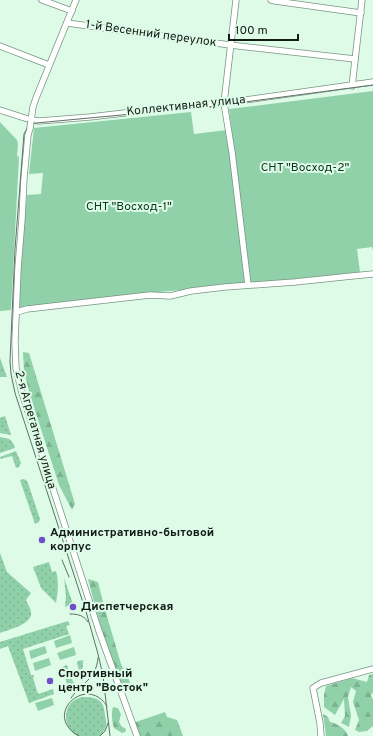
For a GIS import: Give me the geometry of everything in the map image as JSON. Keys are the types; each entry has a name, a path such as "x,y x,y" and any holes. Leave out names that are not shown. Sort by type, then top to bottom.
{"street":[{"path":"42,0 72,11"},
{"name":"2-я Агрегатная улица","path":"76,0 36,98 28,135 24,178 15,342 16,368 22,393 98,631 137,736"},
{"path":"236,0 224,103 232,152 248,285"},
{"path":"271,0 361,13"},
{"path":"352,86 362,0"},
{"name":"1-й Весенний переулок","path":"67,22 230,45 355,59"},
{"path":"0,46 49,66"},
{"name":"Коллективная улица","path":"0,110 31,121 67,119 224,103 373,82"},
{"path":"17,312 28,309 150,296 170,296 191,291 218,288 373,274"},
{"path":"321,736 313,688 321,683 373,669"}],"green space":[{"name":"СНТ \"Восход-2\"","path":"373,91 373,251 372,247 357,249 360,272 250,284 229,109"},
{"name":"СНТ \"Восход-1\"","path":"191,112 194,134 227,130 246,284 148,293 18,309 20,265 27,195 41,194 43,173 29,174 34,128"},
{"path":"0,122 17,140 17,156 19,157 11,310 0,311"},
{"path":"23,352 29,353 75,504 72,510 59,485 30,395 24,372"},
{"path":"0,358 7,377 0,377"},
{"path":"5,416 11,435 0,433 0,418"},
{"path":"0,437 6,438 13,442 15,448 0,453"},
{"path":"16,451 21,463 19,467 16,468 12,456 0,459 0,457"},
{"path":"23,479 28,483 40,519 39,522 35,524 20,480"},
{"path":"0,553 7,572 31,593 26,600 31,615 26,622 13,629 0,633"},
{"path":"49,562 52,572 56,571 57,575 58,587 56,603 41,588 33,567"},
{"path":"64,578 73,604 65,607 66,596"},
{"path":"88,579 98,582 121,664 130,683 128,686 122,685 118,679"},
{"path":"68,621 70,625 66,626 69,634 23,649 31,675 34,675 33,678 38,694 53,689 54,694 29,703 8,646 0,649 0,642"},
{"path":"70,635 72,643 56,648 54,641"},
{"path":"45,646 47,653 31,659 29,651"},
{"path":"74,647 76,655 60,660 57,653"},
{"path":"49,658 51,665 35,671 33,663"},
{"path":"83,660 82,681 77,663 78,661"},
{"path":"67,665 74,684 63,688 62,686 67,684 62,667"},
{"path":"373,674 373,692 371,695 373,700 373,726 367,731 359,732 355,730 359,720 353,702 356,691 351,687 348,697 351,716 349,727 341,723 345,716 344,699 335,715 324,707 326,686 352,678 367,682 369,675"},
{"path":"83,697 93,698 102,703 106,724 104,731 100,736 78,736 70,730 66,720 67,710 74,700"},
{"path":"52,698 54,705 38,711 35,703"},
{"path":"113,707 118,708 121,714 119,722 122,727 125,728 125,732 122,733 114,728 112,718"},
{"path":"165,712 167,717 177,720 183,736 138,736 134,725 136,722"},
{"path":"323,714 328,717 330,722 343,729 348,736 326,736"}],"tram line":[{"path":"110,736 103,676 98,654 87,615 15,393 11,374 10,361 15,249 24,134 32,124 36,123 207,107 373,85"},
{"path":"62,560 69,577"},
{"path":"70,614 80,615 88,622"},
{"path":"71,698 91,676 97,665 98,658"},
{"path":"79,736 68,728 64,718 66,709 71,701 79,696 88,694 98,697 107,706"},
{"path":"100,736 105,731 108,723"}],"place":[{"name":"Административно-бытовой корпус","path":"42,540"},
{"name":"Диспетчерская","path":"73,607"},
{"name":"Спортивный центр \"Восток\"","path":"50,681"}]}
